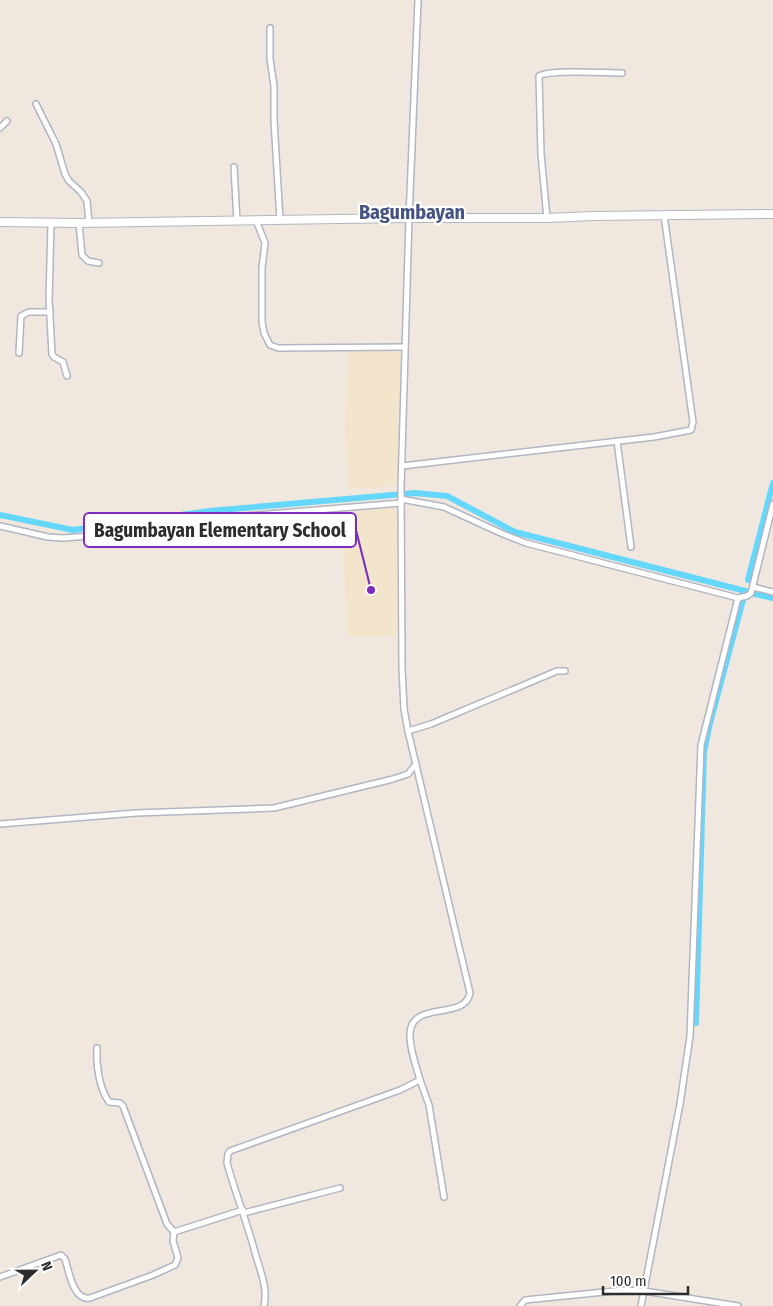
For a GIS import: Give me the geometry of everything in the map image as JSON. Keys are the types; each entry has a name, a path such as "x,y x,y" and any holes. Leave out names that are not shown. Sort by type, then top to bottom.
{"main road":[{"path":"0,222 89,223 773,214"}],"street":[{"path":"418,0 408,218 401,487 404,709 470,994 469,998 461,1006 424,1014 412,1024 410,1042 429,1105 444,1197"},
{"path":"270,28 270,59 274,86 280,220"},
{"path":"547,218 541,154 539,76 544,73 622,73"},
{"path":"36,104 56,144 65,174 87,201 89,223"},
{"path":"0,128 7,121"},
{"path":"234,167 238,220"},
{"path":"402,466 687,432 693,427 664,215"},
{"path":"256,220 265,243 262,268 262,322 266,341 270,345 278,348 405,348"},
{"path":"51,223 50,312 52,354 54,358 63,362 67,376"},
{"path":"79,223 82,255 88,261 98,263"},
{"path":"18,353 21,316 29,312 50,312"},
{"path":"617,441 630,548"},
{"path":"0,526 48,537 63,538 116,534 220,518 330,510 401,500 444,507 526,543 738,598 750,595 753,587 773,504"},
{"path":"753,587 773,592"},
{"path":"641,1306 680,1104 690,1036 701,745 738,598"},
{"path":"408,731 431,724 557,671 565,671"},
{"path":"408,774 416,764"},
{"path":"0,824 136,813 274,808 408,774 419,776"},
{"path":"0,1277 61,1255 65,1259 76,1292 85,1299 153,1275 175,1265 178,1258 173,1241 174,1232 167,1224 123,1106 120,1103 109,1102 105,1096 97,1066 97,1048"},
{"path":"264,1306 266,1296 264,1284 227,1163 228,1154 232,1149 400,1090 420,1080"},
{"path":"174,1232 243,1212 340,1188"},
{"path":"520,1306 525,1300 604,1291 644,1291 738,1306"}],"shaded area":[{"path":"401,348 398,486 349,489 345,427 349,349"},
{"path":"397,506 397,636 348,636 341,513"}],"waterway":[{"path":"748,580 773,483"},
{"path":"0,515 73,530 209,511 415,493 447,496 515,532 749,592"},
{"path":"755,594 773,598"},
{"path":"696,1023 704,752 743,600"}],"place":[{"name":"Bagumbayan Elementary School","path":"371,590"}],"district":[{"name":"Bagumbayan","path":"412,212"}]}
